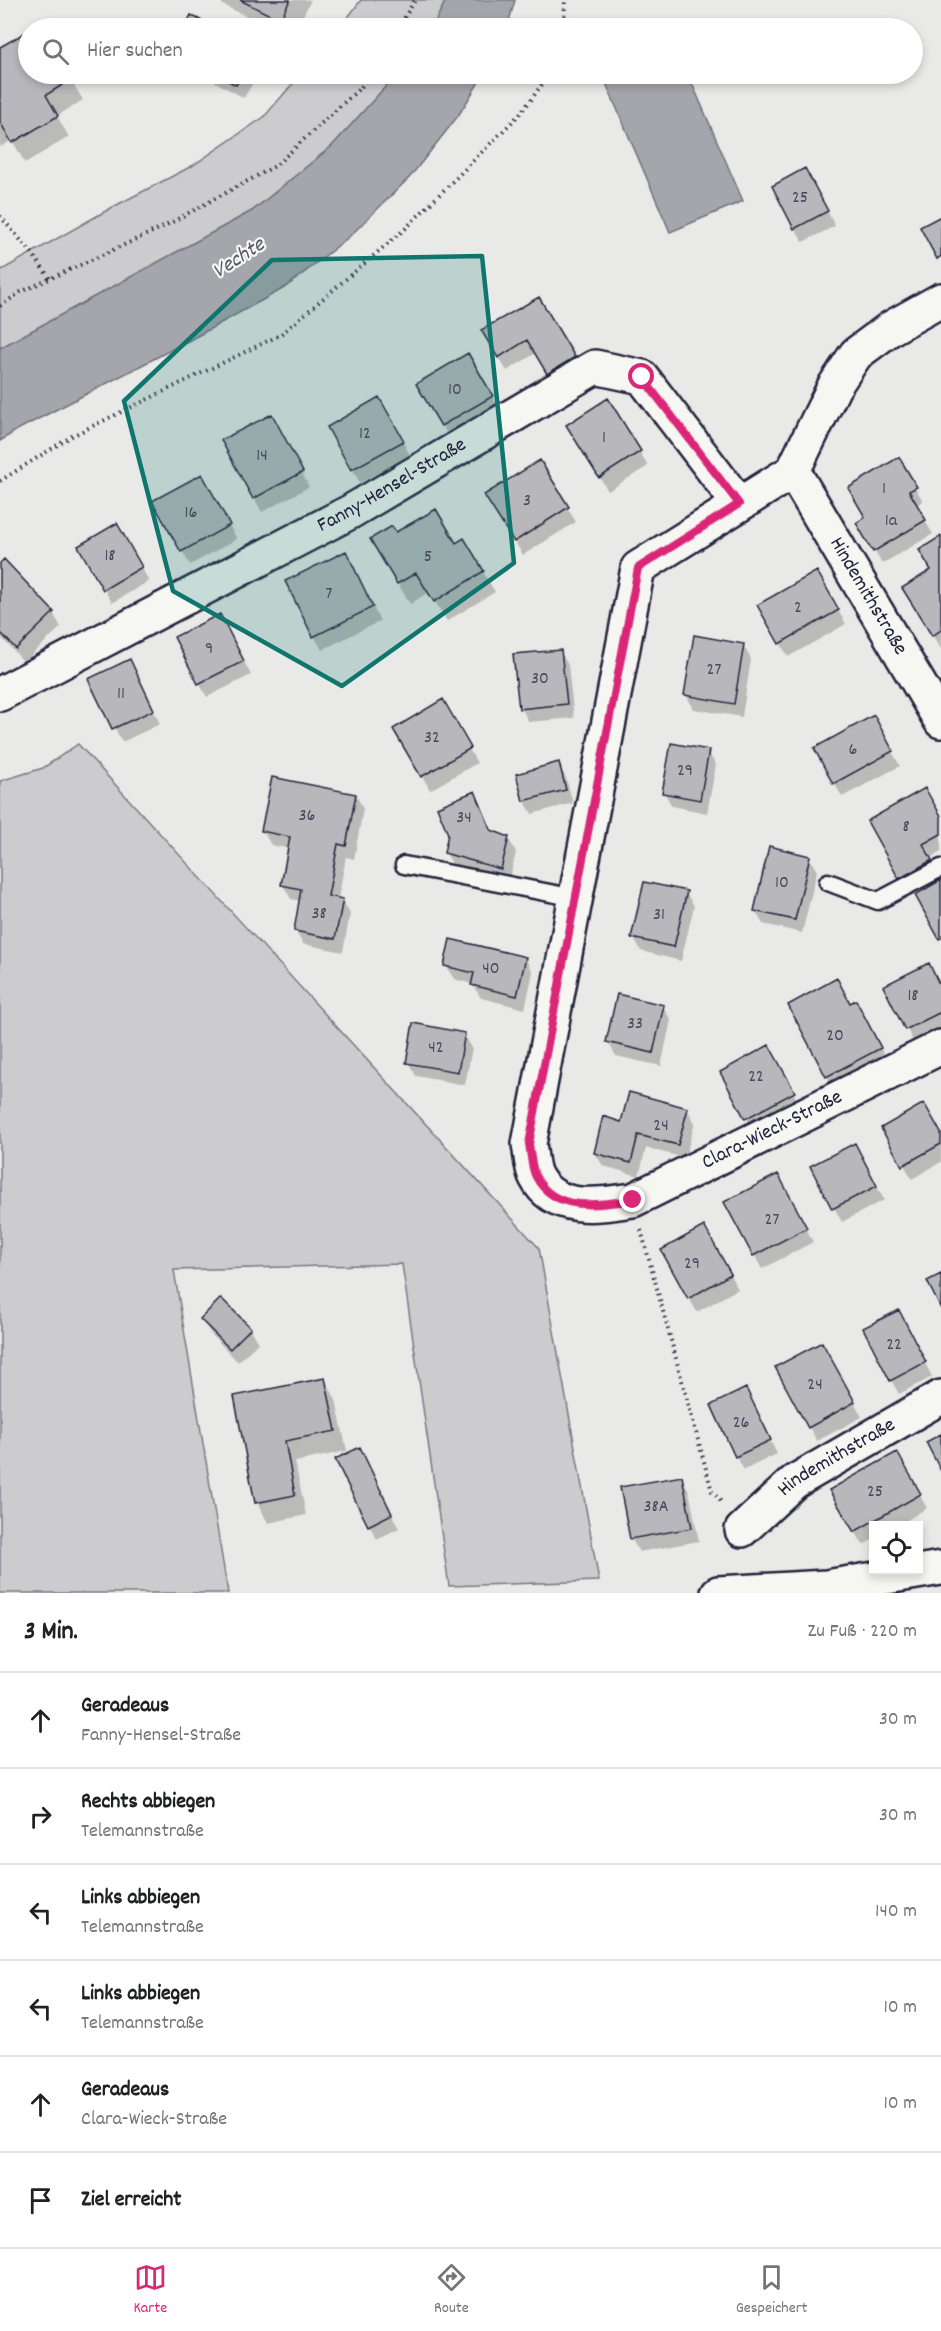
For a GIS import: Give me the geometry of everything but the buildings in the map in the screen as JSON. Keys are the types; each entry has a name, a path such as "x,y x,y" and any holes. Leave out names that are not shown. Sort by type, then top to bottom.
{"street":[{"path":"617,1202 574,1205 553,1196 535,1176 529,1144 638,568 793,471 834,387 856,354 891,328 941,300"},
{"name":"Fanny-Hensel-Straße","path":"0,694 350,512 595,367 642,377 739,504"},
{"name":"Hindemithstraße","path":"793,471 941,721"},
{"name":"Clara-Wieck-Straße","path":"617,1202 941,1047"},
{"name":"Hindemithstraße","path":"742,1530 794,1482 941,1397"},
{"path":"718,1593 826,1587 941,1568"}],"lane":[{"path":"404,865 576,898"},
{"path":"828,882 878,901 941,868"}],"path":[{"path":"404,18 415,0"},
{"path":"564,18 565,0"},
{"path":"0,306 21,292 161,228 274,166 363,84"},
{"path":"0,480 72,436 280,335 405,229 514,119 542,84"},
{"path":"0,216 32,253 50,279"},
{"path":"617,1202 712,1491 742,1530"}],"highlighted area":[{"path":"482,256 514,563 342,686 173,591 124,401 272,260"}],"shaded area":[{"path":"361,0 446,0 437,18 348,18"},
{"path":"292,84 388,84 332,146 252,211 0,348 0,271 111,208 192,166 264,117"},
{"path":"78,744 539,1248 599,1581 449,1586 402,1264 174,1270 228,1593 0,1593 0,781 43,768"}],"water":[{"path":"446,0 515,0 510,18 437,18"},
{"name":"Vechte","path":"388,84 478,84 458,116 410,177 350,236 286,287 0,441 0,348 252,211 332,146"},
{"path":"606,84 692,84 743,201 670,232"}],"route":[{"path":"633,1200 602,1205 574,1205 553,1196 535,1176 529,1144 638,568 739,504 642,377"}]}
